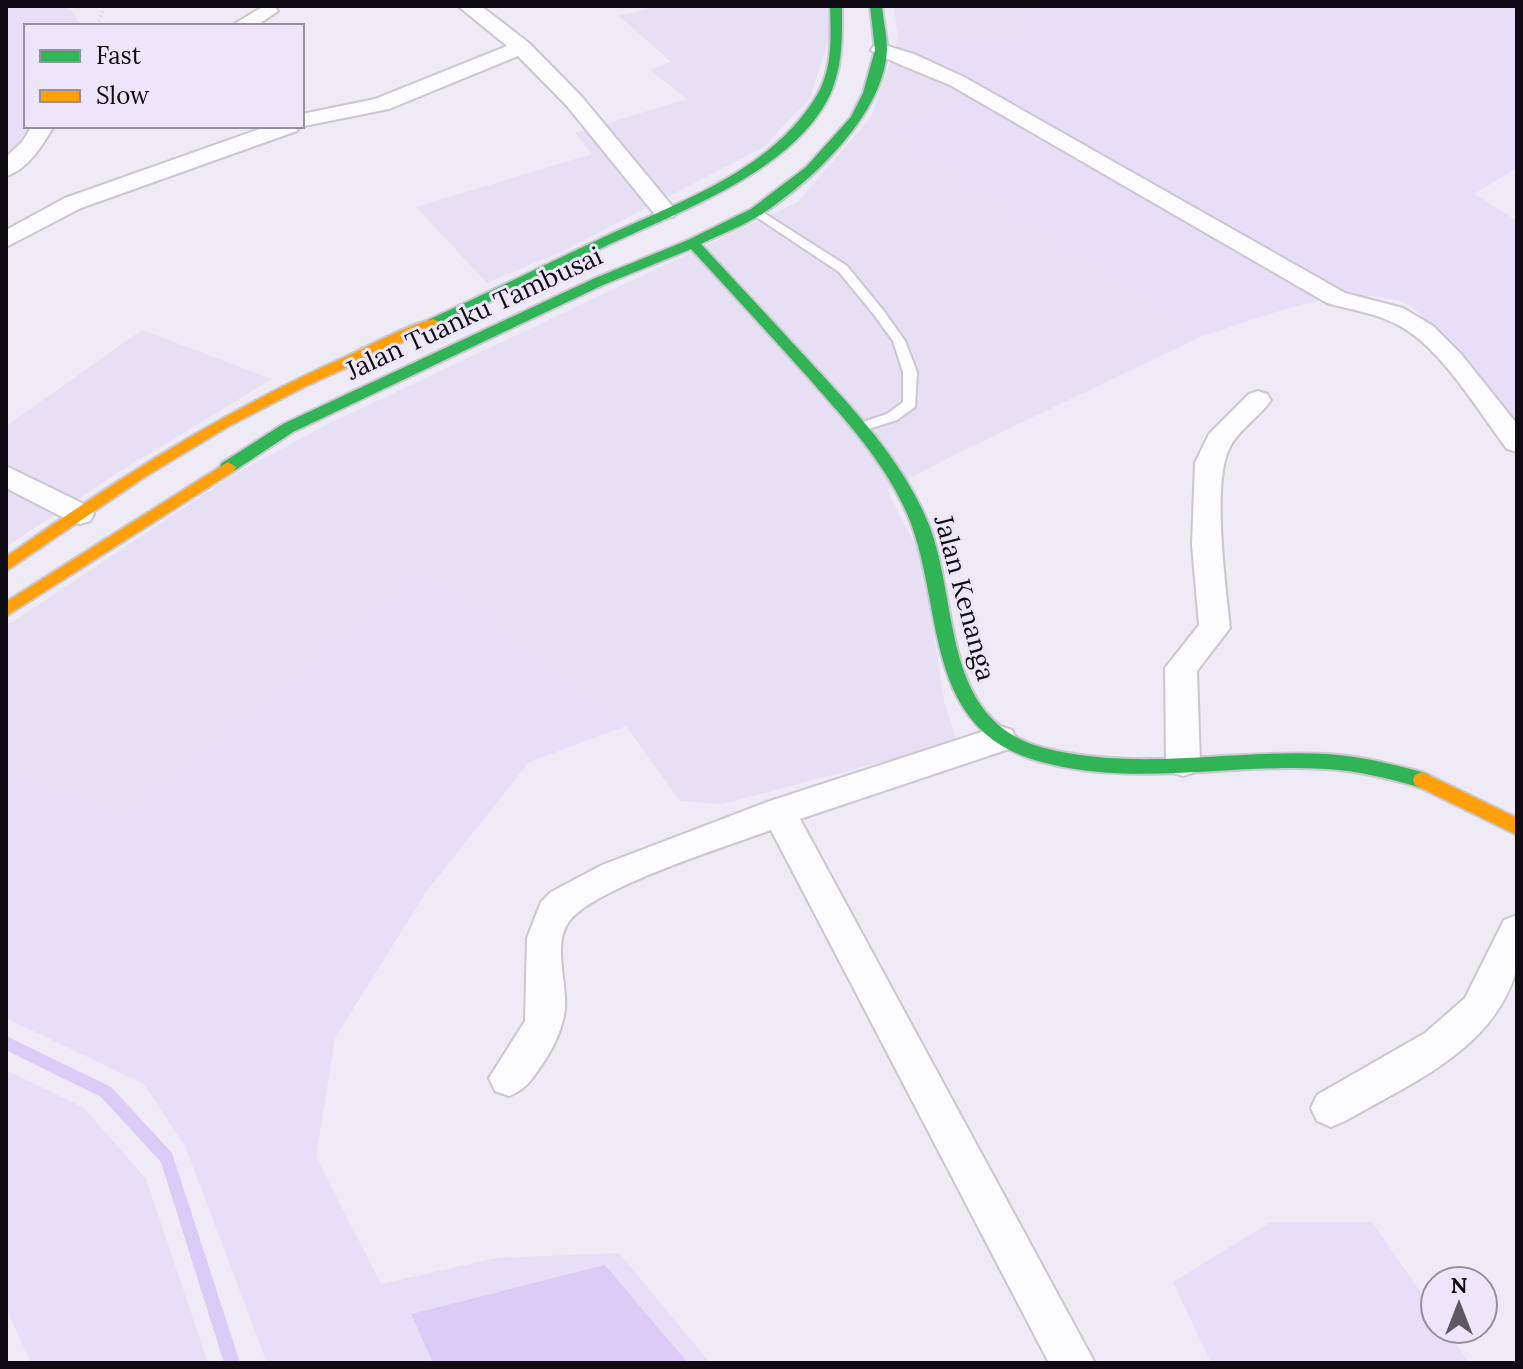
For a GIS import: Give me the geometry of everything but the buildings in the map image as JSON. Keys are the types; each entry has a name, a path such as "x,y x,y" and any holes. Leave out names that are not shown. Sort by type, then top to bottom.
{"main road":[{"name":"Jalan Tuanku Tambusai","path":"6,565 227,421 296,385 453,316 665,212 770,156 818,109 838,62 839,19 836,6"},
{"name":"Jalan Tuanku Tambusai","path":"6,610 288,428 598,282 693,243 756,212 811,170 857,118 869,93 881,50 876,6"},
{"path":"818,109 857,118"},
{"name":"Jalan Kenanga","path":"693,243 859,428 906,494 927,542 955,681 977,718 1000,739 1043,756 1106,765 1308,759 1364,763 1427,781 1517,827"},
{"path":"453,316 479,340"}],"street":[{"path":"468,6 522,47 562,85 665,212"},
{"path":"245,24 268,11"},
{"path":"304,121 381,104 522,47"},
{"path":"881,50 907,58 957,81 1336,298 1386,311 1412,322 1439,349 1517,443"},
{"path":"6,169 31,146 42,128"},
{"path":"6,240 73,203 283,128"},
{"path":"1183,763 1181,668 1215,628 1207,545 1209,463 1219,440 1258,400"},
{"path":"6,476 80,514"},
{"path":"509,1078 534,1044 544,1022 548,998 544,949 547,927 555,912 567,900 588,888 779,812 915,763 1000,739"},
{"path":"779,812 1073,1363"},
{"path":"1331,1108 1439,1046 1478,1010 1517,931"}],"lane":[{"path":"756,212 843,269 899,341 910,372 910,404 892,417 859,428"}],"shaded area":[{"path":"6,6 58,6 72,11 80,24 24,24 24,128 34,128 6,162"},
{"path":"658,6 826,6 831,32 810,98 764,147 563,251 487,283 416,207 592,154 575,133 687,99 650,70 671,62 619,16"},
{"path":"894,6 1025,6 1033,39 899,39 963,80 956,99 895,130 1200,337 887,490 923,560 944,701 957,742 722,804 680,801 626,726 425,572 124,818 27,775 6,782 6,626 238,472 328,424 798,202 871,117 898,39"},
{"path":"1025,6 1517,6 1517,168 1474,194 1517,221 1517,435 1414,307 1391,298 1337,298 1279,311 1200,337 894,130 956,99 963,80 898,39 1032,39"},
{"path":"142,330 272,379 116,474 6,547 6,426"},
{"path":"425,572 626,726 529,762 426,892 335,1038 316,1157 381,1284 497,1258 619,1253 710,1363 688,1363 605,1265 411,1314 433,1363 267,1363 186,1148 144,1084 6,1018 6,782 27,775 124,818"},
{"path":"6,1070 84,1108 146,1179 208,1363 31,1363 6,1308"},
{"path":"1271,1222 1372,1222 1419,1290 1419,1345 1457,1345 1469,1363 1211,1363 1173,1282"},
{"path":"605,1265 688,1363 433,1363 411,1314"}],"waterway":[{"path":"6,1043 106,1092 167,1158 232,1363"}],"traffic: fast":[{"path":"433,323 698,198 773,153 803,125 825,92 837,53 836,6"},
{"path":"228,467 288,428 598,282 693,243 756,212 811,170 857,118 869,93 881,50 876,6"},
{"path":"693,243 844,409 870,440 904,491 929,549 958,682 969,705 986,725 1008,742 1039,754 1086,764 1134,767 1327,762 1375,767 1422,780"}],"traffic: slow":[{"path":"6,565 140,473 224,422 301,382 433,323"},
{"path":"6,610 228,467"},
{"path":"1422,780 1517,827"}]}
